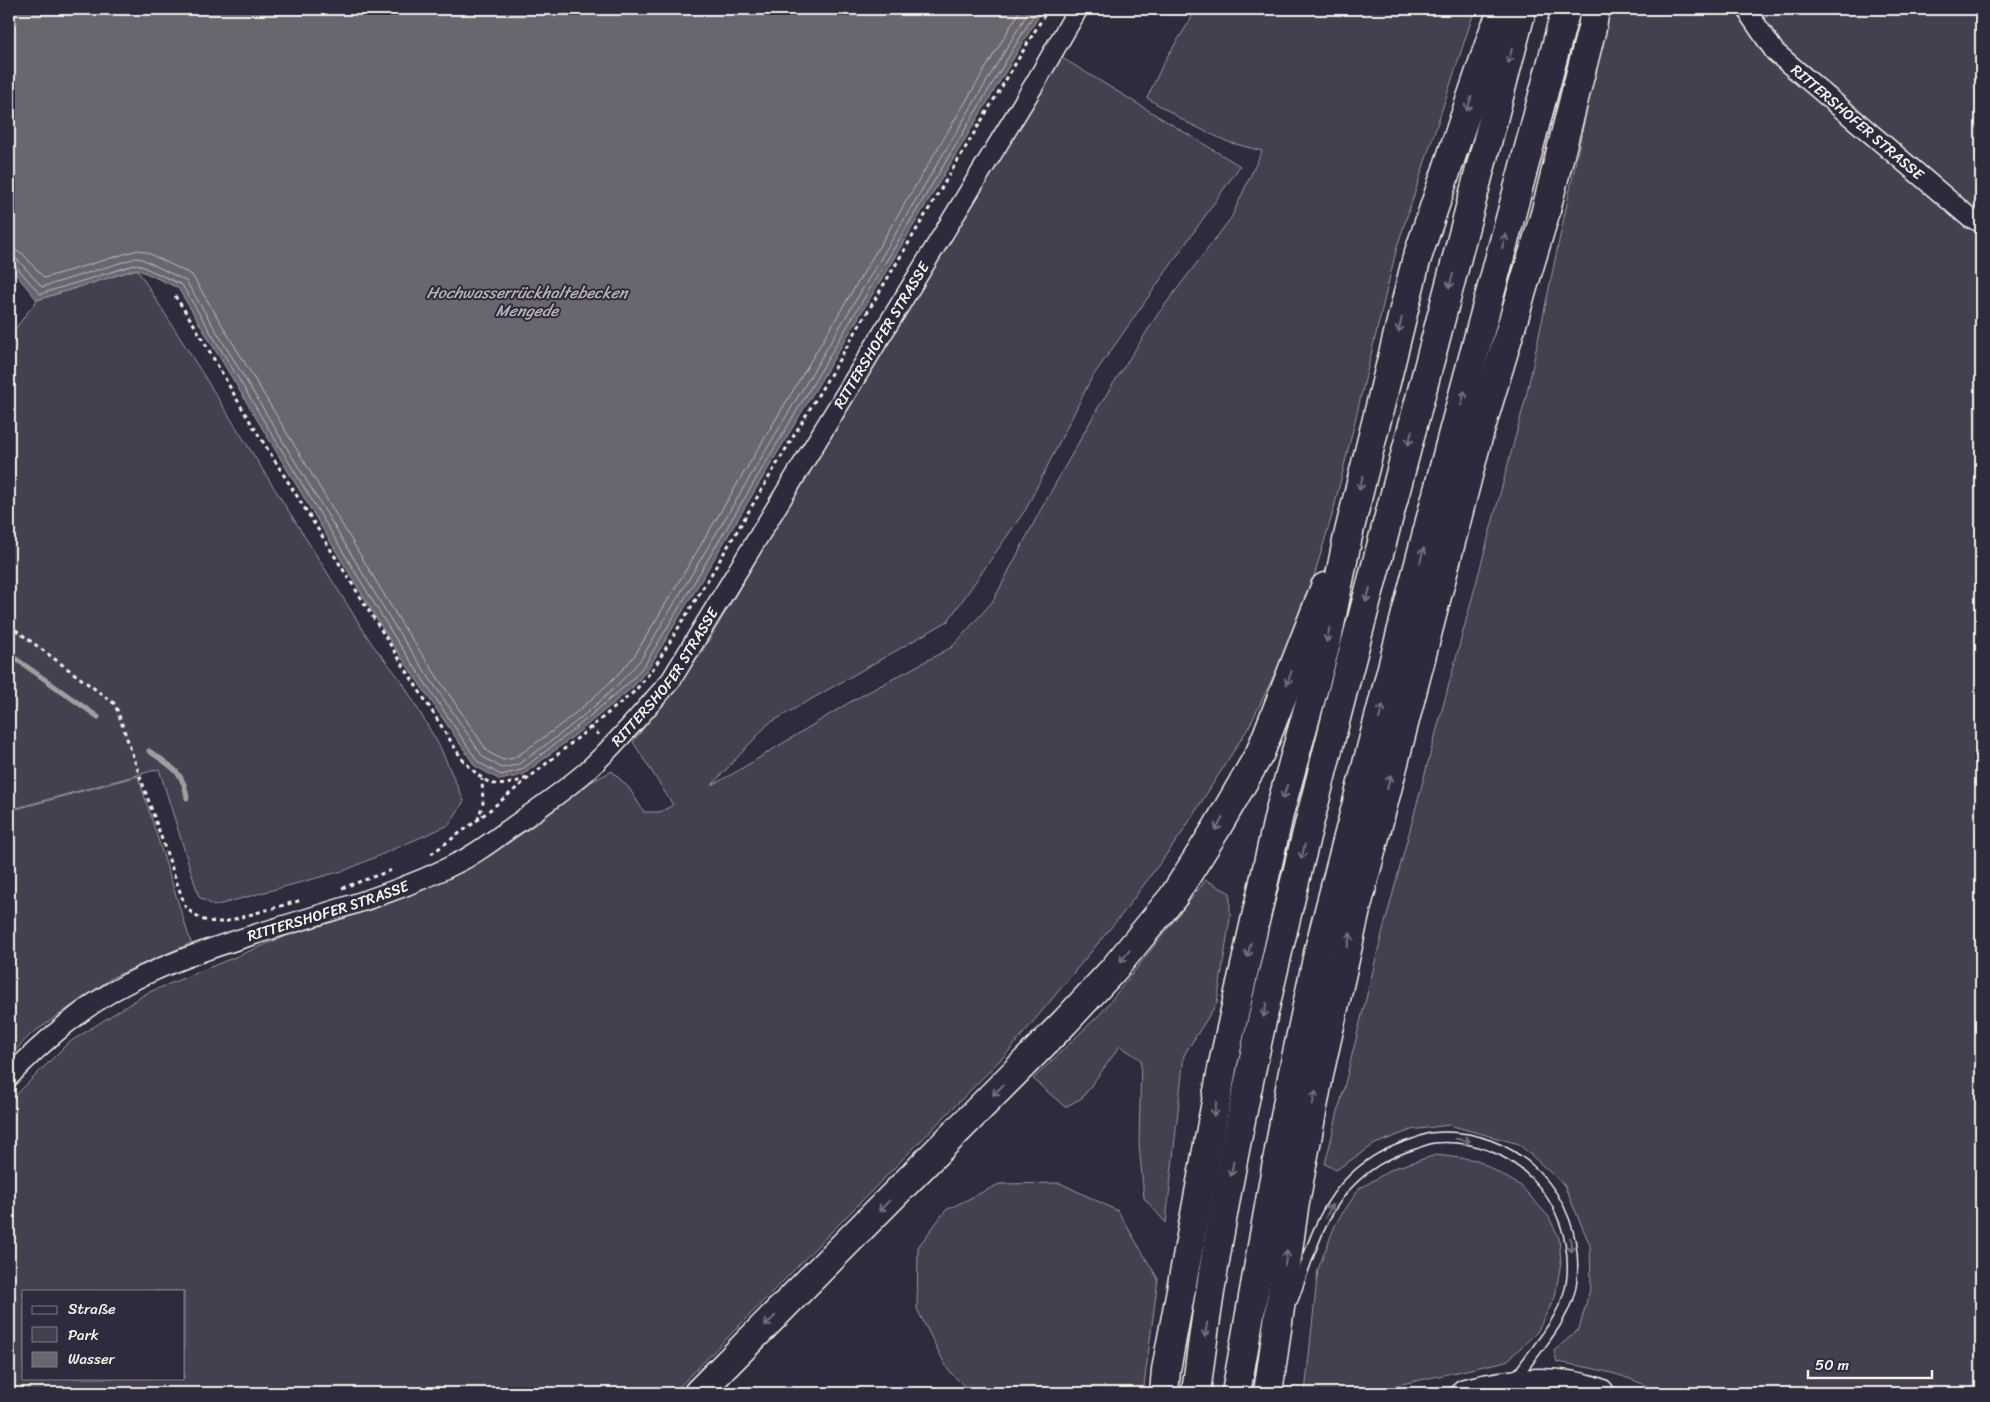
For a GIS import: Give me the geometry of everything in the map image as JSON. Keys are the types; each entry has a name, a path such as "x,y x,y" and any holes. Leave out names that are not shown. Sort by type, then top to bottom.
{"highway":[{"path":"1164,1393 1166,1370 1223,1064 1280,810 1327,640 1348,536 1416,261 1494,30 1504,9"},
{"path":"1196,1393 1226,1204 1250,1072 1280,942 1327,754 1522,9"},
{"path":"1236,1393 1292,1077 1320,949 1451,440 1566,9"},
{"path":"1268,1393 1294,1208 1320,1070 1356,910 1478,441 1545,214 1596,9"},
{"path":"698,1393 1065,1022 1113,970 1173,897 1216,829 1260,753 1329,576 1348,536"},
{"path":"1465,1393 1519,1384 1553,1384 1600,1393"}],"street":[{"name":"RITTERSHOFER STRASSE","path":"9,1077 38,1047 99,1000 126,984 220,945 366,900 412,883 464,859 548,802 588,770 624,734 671,680 1029,94 1078,9"},
{"name":"RITTERSHOFER STRASSE","path":"1748,9 1751,17 1775,52 1970,218 1981,222"}],"lane":[{"path":"1272,1354 1329,1209 1344,1188 1366,1167 1389,1152 1431,1138 1461,1138 1494,1147 1523,1162 1545,1184 1564,1216 1572,1244 1572,1279 1562,1312 1520,1372 1497,1388"}],"path":[{"path":"430,855 478,820 635,691 654,666 709,578 1048,9"},
{"path":"175,296 196,326 243,410 462,759 482,779 497,785 511,784 530,776"},
{"path":"9,625 115,704 185,906 197,918 224,922 307,899"},
{"path":"478,820 483,802 482,779"},
{"path":"334,890 396,868"}],"green space":[{"path":"1193,9 1475,9 1397,247 1333,512 1302,617 1250,725 1180,836 1123,913 1009,1051 679,1387 669,1393 9,1393 9,1102 68,1043 147,993 291,934 442,880 490,856 539,822 591,782 612,771 629,788 644,812 660,812 673,805 633,742 702,652 861,383 979,195 1059,56 1240,166 1091,379 1026,509 948,621 768,724 712,785 850,702 952,647 993,601 1040,511 1099,406 1158,314 1231,218 1262,151 1228,142 1188,123 1147,98 1165,60 1191,19"},
{"path":"1608,9 1981,9 1981,1393 1659,1393 1623,1376 1557,1362 1554,1351 1579,1329 1591,1286 1590,1245 1564,1185 1519,1144 1449,1125 1411,1130 1375,1144 1336,1170 1325,1164 1383,930 1526,397"},
{"path":"137,269 372,644 401,680 440,747 464,801 449,825 346,870 214,906 199,897 159,769 9,810 9,337 37,300"},
{"path":"138,776 191,943 113,977 30,1035 9,1057 9,811"},
{"path":"1206,880 1230,893 1230,918 1217,1003 1184,1055 1166,1223 1144,1198 1139,1144 1141,1060 1120,1046 1082,1098 1065,1107 1033,1079 1102,1012"},
{"path":"1436,1155 1477,1160 1521,1186 1549,1217 1559,1238 1561,1262 1555,1297 1537,1332 1507,1361 1361,1393 1305,1393 1318,1269 1336,1223 1359,1189 1394,1168"},
{"path":"1060,1183 1118,1211 1158,1279 1143,1393 971,1393 948,1370 917,1309 918,1247 946,1210 999,1184"}],"water":[{"name":"Hochwasserrückhaltebecken Mengede","path":"9,9 1043,9 650,666 634,686 523,775 500,780 475,766 387,636 178,288 137,269 37,300 9,266"}],"waterway":[{"path":"9,654 98,717"},
{"path":"149,751 169,765 179,775 183,781 187,798"}]}
